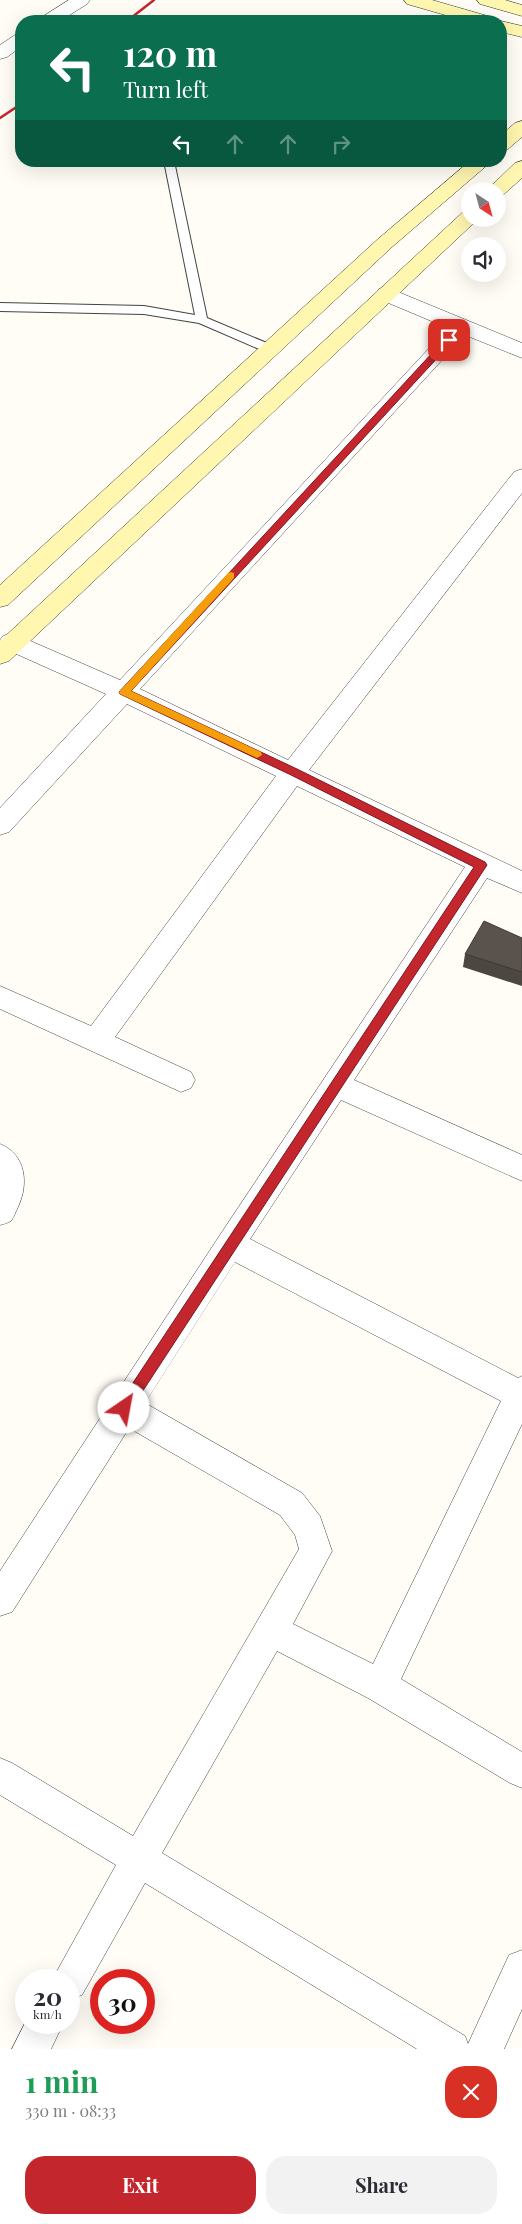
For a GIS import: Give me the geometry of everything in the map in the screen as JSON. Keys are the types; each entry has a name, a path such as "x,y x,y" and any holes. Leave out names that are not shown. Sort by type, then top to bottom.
{"main road":[{"path":"413,0 464,15"},
{"path":"486,0 522,11"},
{"path":"507,28 522,32"},
{"path":"507,140 522,127"},
{"path":"0,599 385,243 475,167"},
{"path":"506,182 522,167"},
{"path":"6,648 461,224"}],"street":[{"path":"57,15 81,0"},
{"path":"0,53 15,43"},
{"path":"386,294 522,351"},
{"path":"0,825 462,326"},
{"path":"96,1041 293,772 522,477"},
{"path":"6,648 124,692 293,772 481,865 519,876"},
{"path":"0,1600 230,1244 481,865"},
{"path":"0,997 181,1080"},
{"path":"335,1085 522,1168"},
{"path":"0,1157 4,1160 11,1179 7,1204 0,1212"},
{"path":"230,1244 521,1394 380,1686"},
{"path":"76,1969 316,1551 309,1527 291,1504 124,1408"},
{"path":"270,1630 380,1686 522,1771"},
{"path":"0,1775 452,2049"},
{"path":"485,2049 522,1968"},
{"path":"31,2049 39,2034"}],"lane":[{"path":"170,167 202,320"},
{"path":"0,307 144,310 202,320 270,349"}],"building":[{"path":"484,921 522,938 522,972 465,954"}],"railway":[{"path":"135,15 154,0"},
{"path":"0,118 15,108"}],"slow traffic":[{"path":"231,576 124,692 257,755"}],"route":[{"path":"124,1408 230,1244 481,865 293,772 124,692 449,340"}]}
